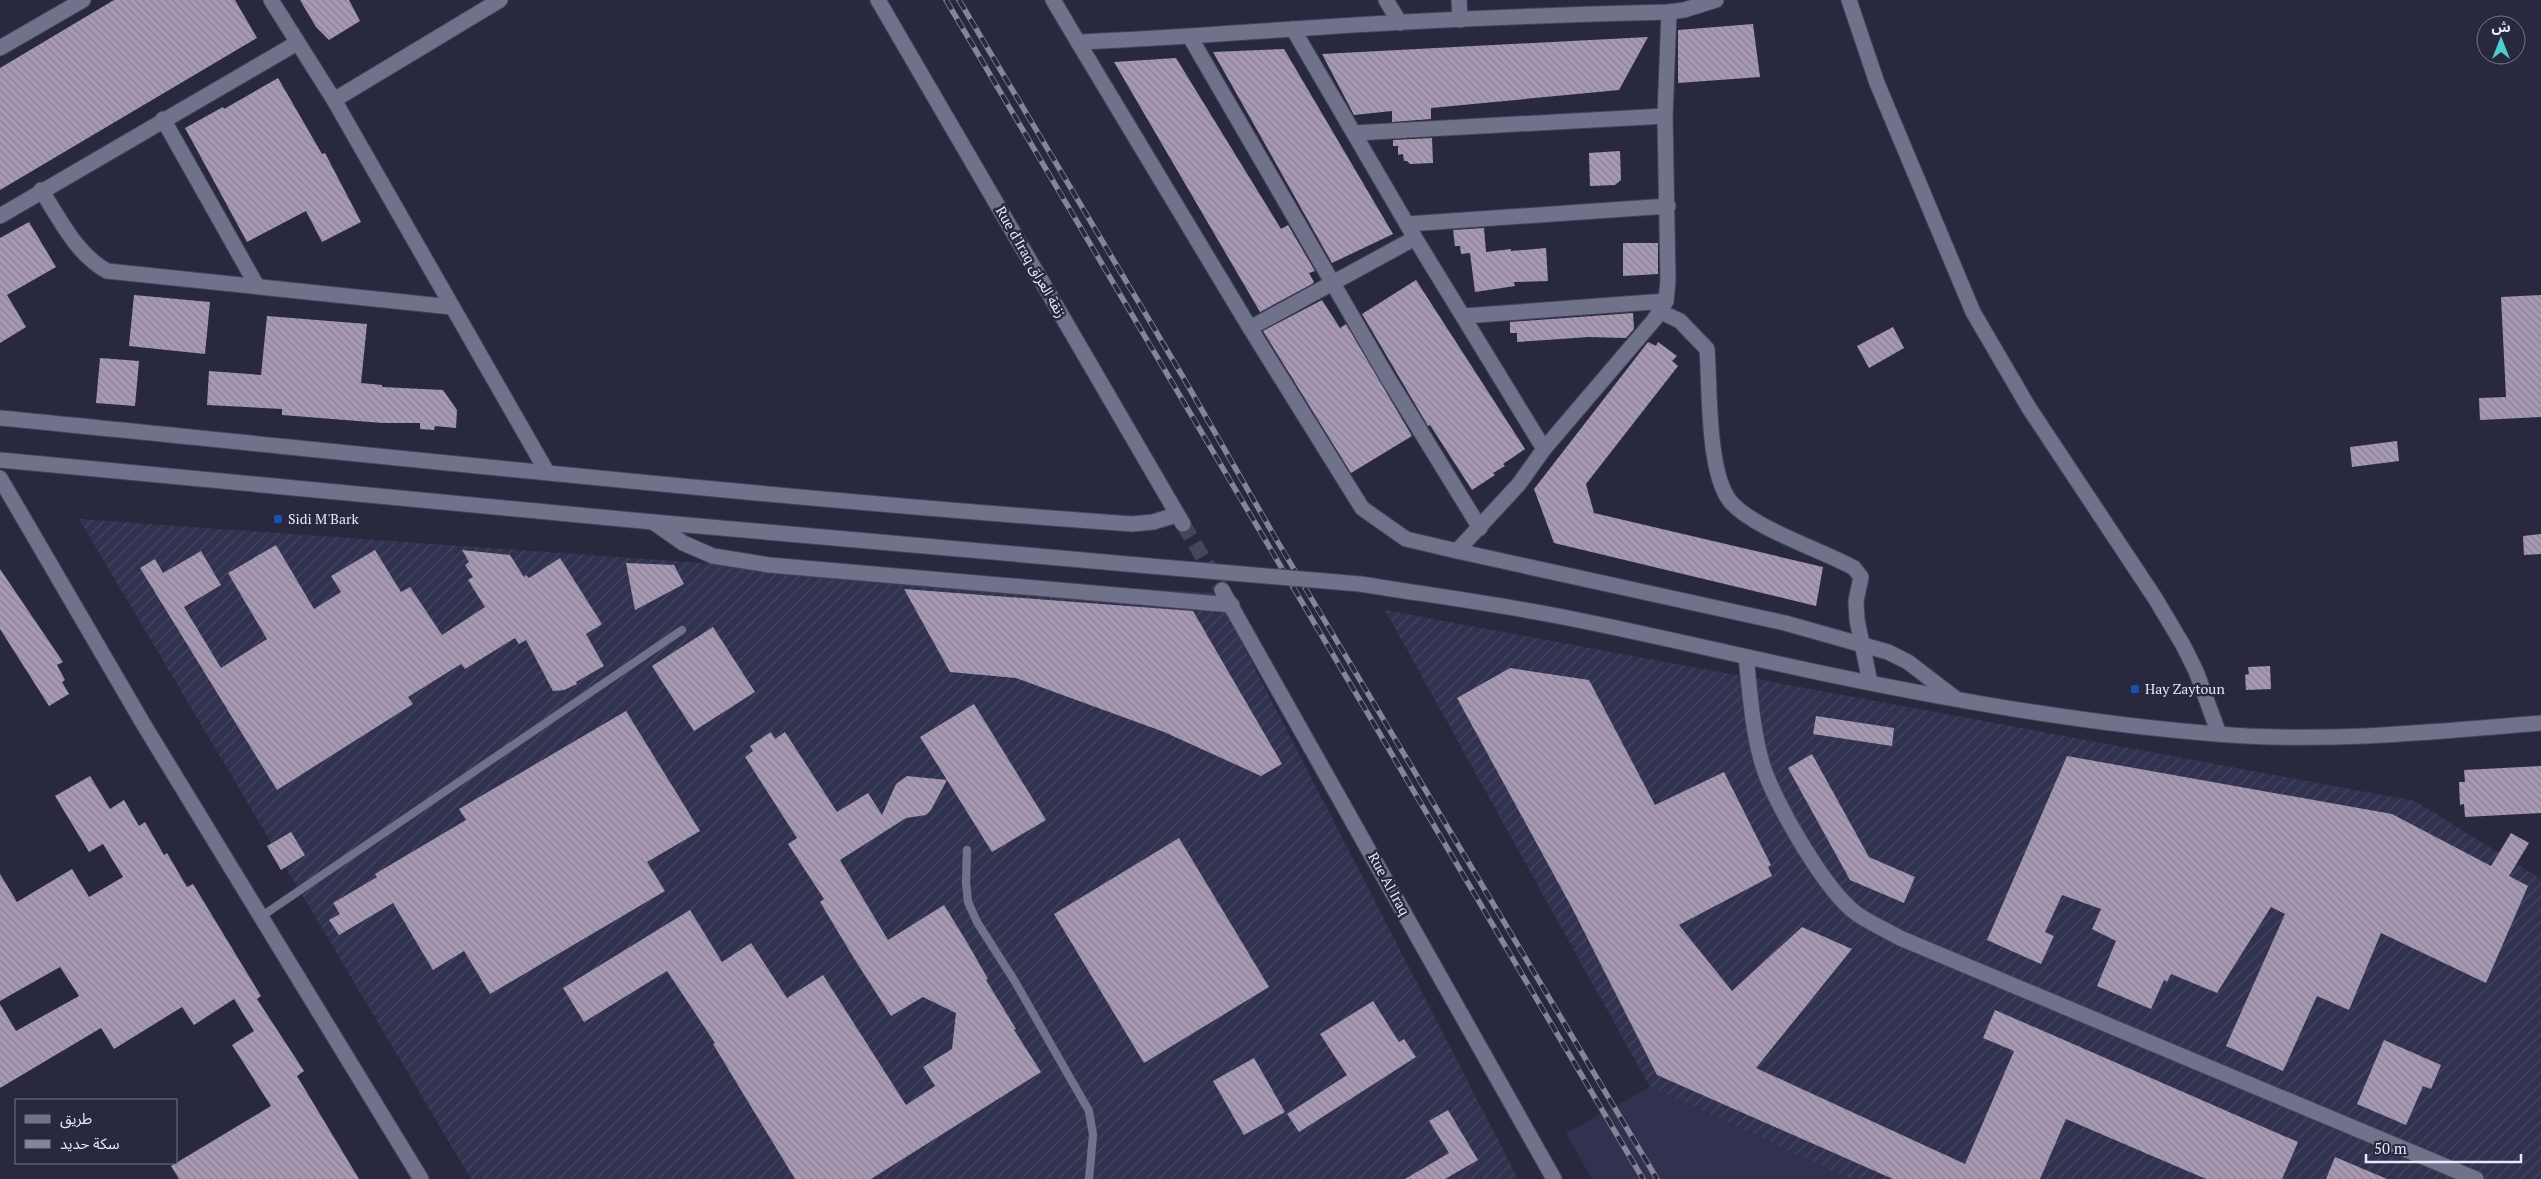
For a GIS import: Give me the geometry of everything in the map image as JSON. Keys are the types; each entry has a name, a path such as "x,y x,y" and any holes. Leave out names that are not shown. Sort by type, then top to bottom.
{"street":[{"path":"0,48 83,0"},
{"path":"271,0 334,100 547,472"},
{"path":"334,100 500,0"},
{"name":"Rue d'Iraq زنقة العراق","path":"547,472 781,495 1132,524 1179,520 878,0"},
{"path":"1053,0 1250,328 1362,508 1384,525 1406,538 1457,551 1785,623 1888,652 1908,662 1955,698"},
{"path":"1386,0 1400,23"},
{"path":"1459,0 1460,20"},
{"path":"1078,42 1460,20 1546,7 1631,6 1669,12 1699,6 1716,0"},
{"path":"1849,0 1878,83 1973,312 2029,408 2155,598 2183,645 2196,671 2219,734"},
{"path":"1457,551 1520,484 1544,450 1663,307 1668,206 1666,116 1669,12"},
{"path":"1293,29 1411,231 1544,450"},
{"path":"1190,37 1332,283 1480,528"},
{"path":"0,216 41,190 297,43"},
{"path":"1354,133 1666,116"},
{"path":"163,120 257,286"},
{"path":"41,190 81,251 92,263 106,271 452,307"},
{"path":"1250,328 1332,283 1411,231 1668,206"},
{"path":"1464,316 1663,307 1680,321 1707,349 1714,457 1730,500 1743,512 1810,548 1839,560 1858,572 1861,582 1857,610 1861,644 1870,682"},
{"path":"0,418 407,461 547,472"},
{"path":"0,460 653,522 1360,584 1566,618 1870,682 2045,714 2219,734 2292,737 2359,736 2541,723"},
{"path":"0,478 144,725 421,1179"},
{"path":"653,522 683,543 713,556 770,565 1232,605"},
{"name":"Rue Al Iraq","path":"1222,590 1554,1179"},
{"path":"1746,657 1752,716 1762,764 1788,818 1812,860 1832,888 1856,914 1900,938 2476,1179"}],"lane":[{"path":"262,916 682,630"},
{"path":"967,850 966,882 968,902 977,922 1014,980 1089,1111 1093,1135 1089,1179"}],"shaded area":[{"name":"Sidi M'Bark","path":"79,519 760,567 1216,593 1518,1179 471,1179"},
{"path":"1385,610 2415,801 2541,879 2541,1179 1850,1179 1650,1087"},
{"path":"1650,1087 1851,1179 1592,1179 1566,1133"}],"building":[{"path":"114,0 235,0 257,38 0,190 0,68"},
{"path":"300,0 349,0 360,21 329,40 316,27"},
{"path":"1753,24 1760,77 1678,83 1678,30"},
{"path":"1648,37 1619,90 1431,108 1431,119 1392,122 1392,111 1354,115 1322,54"},
{"path":"1284,49 1393,234 1332,263 1213,52"},
{"path":"1176,58 1281,229 1288,225 1315,271 1309,273 1314,282 1312,284 1260,312 1114,62"},
{"path":"278,78 322,154 325,153 361,222 322,242 306,211 247,242 185,128 223,107 224,109"},
{"path":"1432,138 1433,163 1410,164 1404,161 1403,154 1398,155 1398,146 1393,146 1393,140"},
{"path":"1620,151 1621,180 1615,185 1590,186 1589,153"},
{"path":"29,222 56,267 7,295 26,327 0,343 0,238"},
{"path":"1484,228 1486,252 1546,248 1548,281 1514,282 1515,286 1475,292 1470,253 1461,254 1460,246 1455,246 1453,230"},
{"path":"1623,243 1658,243 1658,274 1623,276"},
{"path":"1416,280 1525,449 1503,464 1505,466 1493,473 1495,475 1472,490 1430,425 1428,426 1362,314"},
{"path":"134,295 210,302 205,354 129,346"},
{"path":"2541,295 2541,417 2480,420 2479,398 2506,397 2501,297"},
{"path":"1322,300 1340,328 1346,324 1412,436 1351,473 1263,331"},
{"path":"1633,313 1634,329 1626,338 1589,337 1517,342 1517,333 1510,333 1510,322"},
{"path":"267,316 367,324 361,383 382,385 382,387 443,390 457,410 456,428 435,426 434,430 420,429 420,423 383,423 282,415 282,409 207,405 209,371 261,375"},
{"path":"1893,327 1904,348 1869,368 1857,346"},
{"path":"1648,342 1656,346 1658,342 1677,356 1672,361 1678,366 1586,484 1594,513 1823,567 1816,606 1554,543 1534,489"},
{"path":"100,358 139,361 135,406 96,403"},
{"path":"2397,441 2399,461 2352,467 2350,447"},
{"path":"2541,534 2541,554 2524,555 2523,536"},
{"path":"276,545 314,609 341,592 331,576 375,550 401,592 410,587 442,635 485,607 468,580 473,577 465,565 469,562 462,550 510,555 524,577 526,575 529,578 560,558 602,624 586,634 604,666 576,682 577,684 564,690 553,691 526,640 519,644 515,638 465,669 461,664 408,697 413,704 277,790 140,568 155,559 163,573 201,551 221,585 184,607 221,668 267,639 228,573"},
{"path":"626,563 674,565 684,584 635,610"},
{"path":"0,569 63,662 57,665 65,680 62,682 69,694 49,706 0,629"},
{"path":"904,589 1193,611 1282,764 1261,776 1164,732 1016,678 950,672"},
{"path":"713,627 755,692 694,731 652,666"},
{"path":"2270,666 2271,689 2246,690 2245,675 2249,674 2248,667"},
{"path":"1510,668 1589,680 1655,805 1724,772 1771,865 1768,867 1772,876 1679,925 1732,991 1802,927 1852,949 1756,1068 1965,1164 2014,1051 1983,1038 1995,1010 2298,1142 2282,1179 2206,1179 2066,1119 2040,1179 1893,1179 1657,1075 1572,908 1457,698"},
{"path":"974,704 1046,820 992,852 920,737"},
{"path":"626,711 700,831 647,862 665,891 490,994 464,951 433,970 393,903 339,935 329,920 340,914 333,903 377,877 375,874 466,820 459,809"},
{"path":"1816,716 1894,728 1892,746 1813,734"},
{"path":"771,732 775,739 785,732 837,812 868,793 882,815 896,784 907,776 947,780 931,810 926,815 906,818 840,860 888,940 944,905 1016,1029 1014,1030 1041,1072 871,1179 795,1179 713,1044 715,1043 667,971 584,1022 563,988 690,910 722,962 751,943 787,998 823,975 906,1105 935,1086 923,1067 952,1049 956,1013 923,997 891,1016 820,902 824,899 788,844 797,838 745,757 753,751 750,746"},
{"path":"1812,754 1869,857 1915,877 1904,903 1850,880 1788,768"},
{"path":"2067,756 2392,814 2491,866 2511,833 2529,843 2509,876 2528,886 2486,983 2381,933 2349,1010 2317,996 2283,1071 2226,1046 2285,914 2271,907 2217,993 2171,974 2167,982 2164,980 2151,1009 2097,986 2116,941 2092,929 2101,909 2062,895 2045,932 2054,936 2041,964 1987,940"},
{"path":"2541,766 2541,813 2465,817 2464,804 2460,805 2459,782 2465,782 2464,770"},
{"path":"90,776 110,809 124,800 139,826 145,822 164,855 167,853 187,887 193,884 261,996 257,999 304,1071 297,1076 359,1179 179,1179 171,1166 178,1164 178,1162 271,1106 232,1045 254,1031 234,999 194,1025 182,1007 114,1049 101,1028 0,1088 0,1004 16,1031 79,996 60,967 0,1001 0,874 17,902 72,869 89,897 123,877 103,844 89,852 55,796"},
{"path":"291,832 305,855 281,870 267,846"},
{"path":"1179,838 1269,987 1144,1063 1054,914"},
{"path":"1373,1001 1399,1042 1404,1039 1416,1057 1299,1132 1287,1114 1347,1075 1320,1034"},
{"path":"2384,1040 2441,1065 2431,1089 2423,1086 2406,1125 2357,1104"},
{"path":"1254,1058 1285,1112 1244,1135 1213,1081"},
{"path":"1448,1110 1478,1160 1445,1179 1405,1179 1449,1153 1429,1121"},
{"path":"2335,1157 2387,1179 2326,1179"}],"tunnel":[{"path":"1183,524 1222,590"}],"railway":[{"path":"946,0 1643,1179"},
{"path":"959,0 1183,377 1276,539 1657,1179"}],"place":[{"name":"Sidi M'Bark","path":"278,519"},
{"name":"Hay Zaytoun","path":"2135,689"}]}
